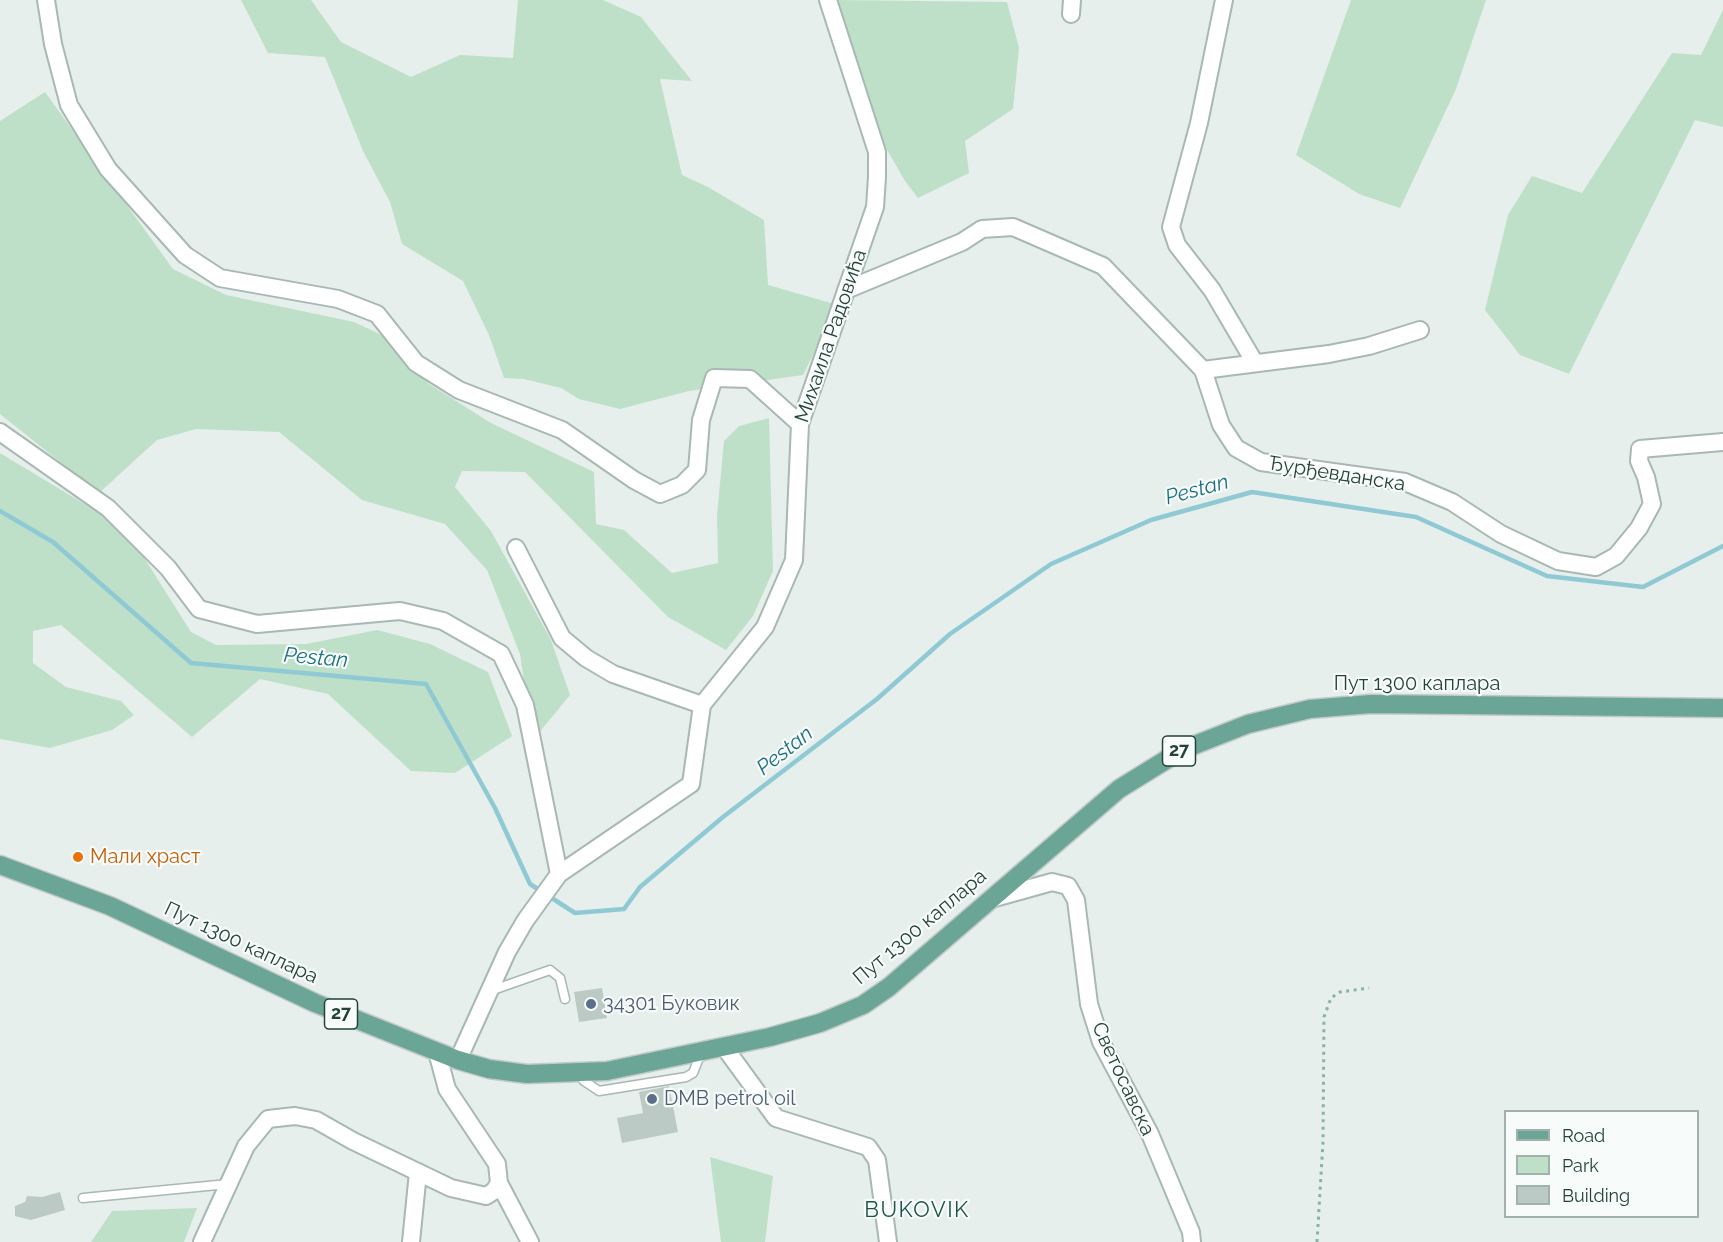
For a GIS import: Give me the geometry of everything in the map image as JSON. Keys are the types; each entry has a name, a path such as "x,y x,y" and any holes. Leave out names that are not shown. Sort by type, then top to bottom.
{"main road":[{"name":"Пут 1300 каплара","path":"0,865 110,906 315,1003 458,1060 489,1069 526,1074 579,1073 634,1067 725,1048 820,1023 862,1005 895,982 1100,804 1138,776 1182,750 1268,718 1329,706 1371,704 1723,708"}],"street":[{"path":"46,0 53,44 69,105 108,169 185,255 220,278 338,299 377,314 416,363 459,390 562,430 634,480 660,494 682,485 697,470 701,420 714,378 750,379 800,424"},
{"name":"Михаила Радовића","path":"702,705 765,627 794,560 796,454 800,424 875,207 877,152 828,0"},
{"path":"1224,0 1199,123 1171,227 1177,245 1212,291 1255,363"},
{"name":"Ђурђевданска","path":"846,290 962,242 982,229 1013,227 1103,266 1203,370 1221,425 1236,448 1261,462 1405,482 1452,502 1501,534 1558,561 1596,567 1616,556 1639,528 1652,504 1646,477 1639,461 1640,448 1723,442"},
{"path":"1203,370 1329,354 1369,346 1420,330"},
{"path":"0,432 108,508 162,561 199,609 257,624 400,610 443,621 501,654 525,705 559,874"},
{"path":"458,1060 489,991 525,921 559,874 691,784 702,705 613,674 586,658 562,638 516,548"},
{"name":"Светосавска","path":"990,899 1052,882 1068,886 1076,900 1089,1004 1101,1042 1149,1134 1191,1232 1192,1242"},
{"path":"725,1048 776,1118 868,1147 877,1160 888,1242"},
{"path":"437,1052 447,1089 497,1164 499,1183 530,1242"},
{"path":"202,1242 246,1146 268,1119 295,1116 316,1120 451,1188 486,1196 494,1191 499,1183"},
{"path":"411,1242 418,1172"}],"lane":[{"path":"489,991 550,970 560,978 565,999"},
{"path":"83,1198 228,1184"}],"path":[{"path":"1317,1242 1323,1142 1324,1017 1331,998 1340,992 1369,988"}],"green space":[{"path":"241,0 311,0 341,42 411,77 460,55 513,58 518,0 603,0 641,17 692,81 660,79 682,175 708,187 764,220 768,285 838,305 803,375 689,391 620,409 579,399 561,388 524,379 504,378 489,335 463,281 402,244 390,202 363,151 325,57 268,53"},
{"path":"837,0 1007,2 1019,48 1013,109 965,141 969,173 918,198 905,181 883,143"},
{"path":"1351,0 1486,0 1456,89 1400,208 1359,194 1296,155"},
{"path":"1723,10 1723,127 1695,120 1569,374 1520,355 1485,310 1508,215 1532,176 1582,193 1672,53 1701,55"},
{"path":"45,92 173,269 226,295 354,322 388,338 429,384 491,423 594,472 596,524 624,530 672,573 718,563 717,515 724,441 739,426 769,418 773,571 753,616 726,650 668,617 525,472 462,471 455,487 491,531 551,640 570,695 533,740 520,654 487,570 445,524 362,500 279,432 196,429 157,440 99,493 0,414 0,121"},
{"path":"0,453 126,529 191,632 216,645 306,644 377,630 430,644 488,672 512,736 455,773 411,771 328,694 260,679 192,737 61,625 33,631 33,663 66,687 121,701 134,715 112,730 50,748 0,739"},
{"path":"710,1157 773,1176 765,1242 721,1242"},
{"path":"197,1208 184,1242 91,1242 112,1211"}],"building":[{"path":"602,988 607,1018 579,1022 574,992"},
{"path":"669,1086 678,1132 622,1143 617,1118 643,1113 639,1092"},
{"path":"60,1192 65,1210 31,1220 15,1216 15,1206 25,1202 27,1196 42,1197"}],"waterway":[{"name":"Pestan","path":"0,511 53,542 191,663 426,684 495,808 530,884 575,913 624,909 640,887 723,817 877,699 950,634 1051,564 1151,520 1252,492 1416,517 1547,576 1643,587 1723,546"}],"place":[{"name":"Мали храст","path":"78,857"},
{"name":"34301 Буковик","path":"591,1004"},
{"name":"DMB petrol oil","path":"652,1099"}],"district":[{"name":"BUKOVIK","path":"917,1210"}]}
